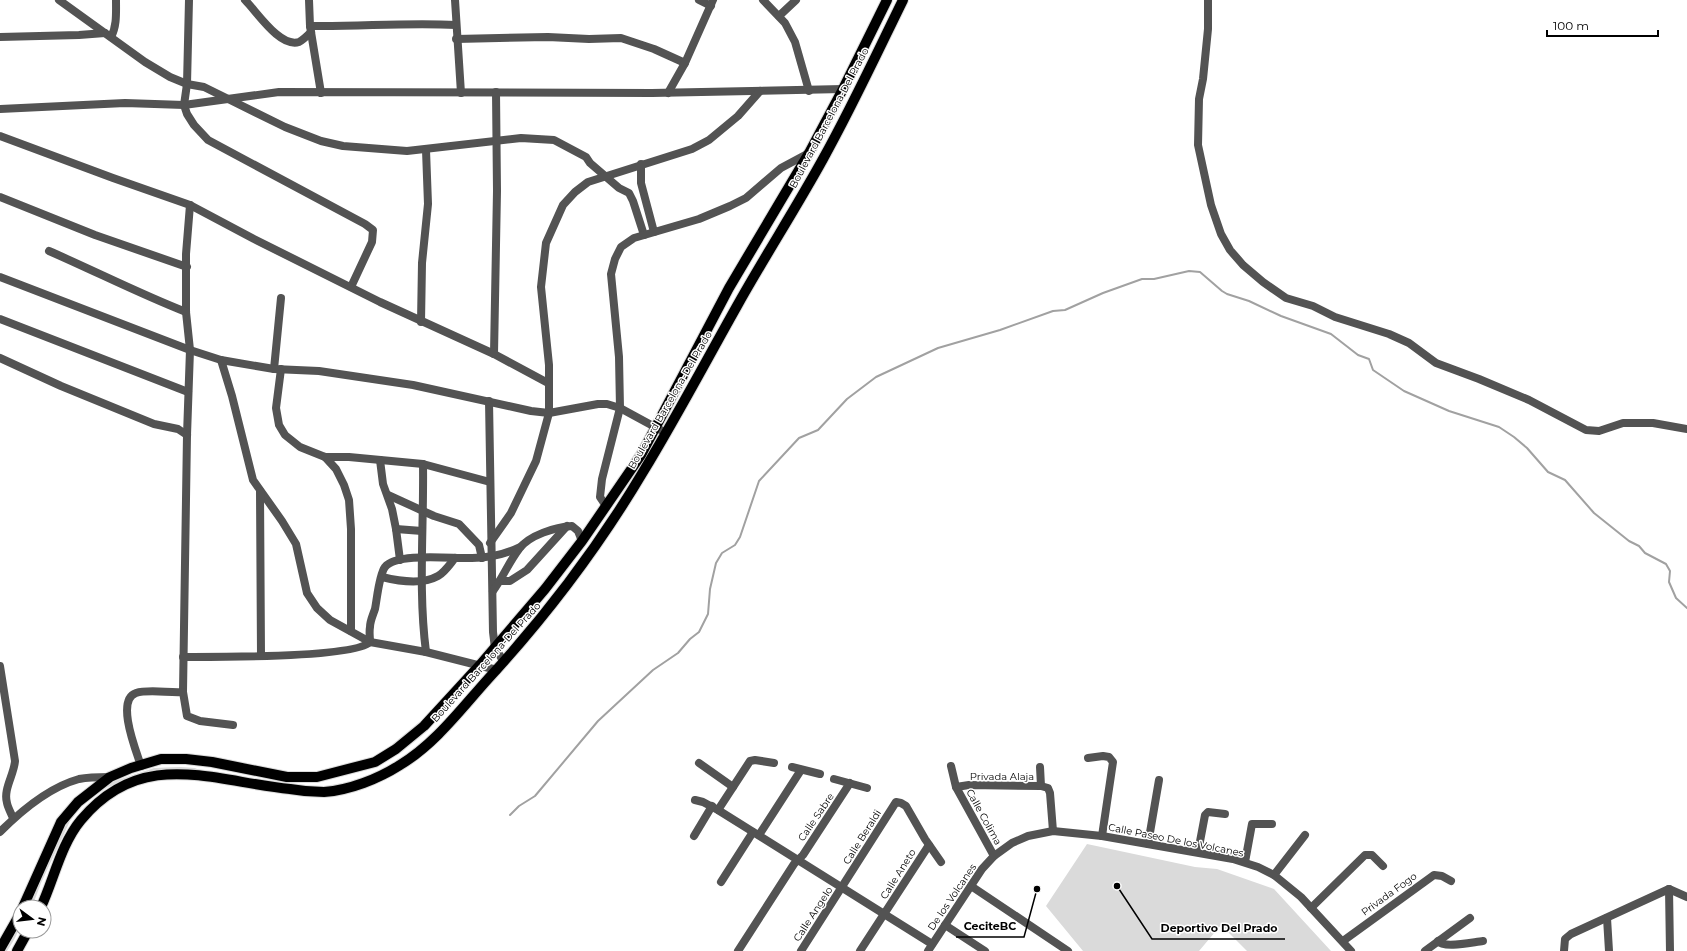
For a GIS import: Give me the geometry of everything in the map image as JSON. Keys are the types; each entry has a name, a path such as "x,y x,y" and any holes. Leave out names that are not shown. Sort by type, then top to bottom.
{"main road":[{"name":"Boulevard Barcelona-Del Prado","path":"27,899 60,822 78,802 110,777 161,760 186,759 212,762 287,777 317,777 375,762 396,749 424,726 480,665 545,589 582,541 641,455 729,288 809,153 843,89 887,0"},
{"name":"Boulevard Barcelona-Del Prado","path":"44,899 66,845 79,822 103,798 122,785 146,777 171,774 206,776 269,787 324,792 356,785 377,777 399,766 423,750 497,670 548,610 593,550 640,478 760,266 823,160 903,0"},
{"path":"206,776 212,762"},
{"path":"0,949 12,928"},
{"path":"17,951 24,939"}],"street":[{"path":"59,0 145,62 170,77 187,84 204,87 285,127 321,141 343,146 369,149 408,151 521,138 554,140 586,157 590,163 604,176 628,193 633,201 644,235"},
{"path":"0,37 108,35 114,31 116,23 116,0"},
{"path":"189,0 187,84 184,105 187,114 208,140 365,224 373,230 372,242 351,287"},
{"path":"245,0 277,36 290,42 300,42 311,29 413,23 456,25"},
{"path":"309,0 311,29 322,93"},
{"path":"455,0 456,40 461,92"},
{"path":"668,93 712,3 699,0"},
{"path":"763,0 785,23 795,42 809,90"},
{"path":"779,16 796,0"},
{"path":"1208,0 1207,36 1203,79 1199,99 1198,145 1211,205 1221,234 1230,250 1243,265 1263,282 1286,298 1313,306 1335,316 1389,334 1409,343 1436,363 1529,400 1586,430 1598,431 1623,423 1653,423 1687,429"},
{"path":"456,40 548,37 589,39 621,38 654,49 684,63"},
{"path":"0,109 125,103 184,105 279,92 668,93 843,89"},
{"path":"490,543 511,513 536,461 549,413 549,366 541,286 546,243 563,205 575,192 588,182 692,149 709,140 738,116 760,91"},
{"path":"494,354 496,92"},
{"path":"0,136 190,205 254,239 421,322 494,354 548,383"},
{"path":"421,322 422,263 428,204 426,150"},
{"path":"606,506 600,497 602,479 620,408 619,356 611,274 621,247 634,238 698,219 746,198 781,168 809,153"},
{"path":"641,164 641,183 654,232"},
{"path":"781,168 795,178"},
{"path":"0,196 88,232 187,267"},
{"path":"190,205 187,235 186,312 190,350 187,435 183,692 187,716 200,721 233,725"},
{"path":"48,251 125,285 157,301 186,312"},
{"path":"0,277 190,350 221,360 277,369 319,370 412,384 531,411 549,413 598,404 607,404 620,408 666,433"},
{"path":"281,298 276,408 279,425 292,441 300,447 325,457 349,457 423,464 490,482"},
{"path":"0,319 188,392"},
{"path":"0,358 61,386 154,424 178,429 187,435"},
{"path":"221,360 232,396 253,480 282,521 296,544 307,593 317,608 330,620 370,642 426,652 497,670"},
{"path":"489,401 491,446 490,543 493,591 493,626 495,648 504,662"},
{"path":"325,457 336,469 349,500 351,529 351,631"},
{"path":"380,460 383,484 388,495 396,529 400,560"},
{"path":"423,464 424,511 422,531 422,581 423,628 426,652"},
{"path":"260,491 261,655"},
{"path":"388,495 459,524 479,545 482,558"},
{"path":"370,642 370,625 385,566 400,560 422,557 482,558 505,554 520,547 547,530 567,526 575,527 582,541"},
{"path":"500,582 510,581 527,570 567,526"},
{"path":"396,529 422,531"},
{"path":"493,591 500,582 520,547"},
{"path":"382,577 422,581 438,576 455,558"},
{"path":"183,657 344,651 367,645 370,642"},
{"path":"0,666 15,761 13,773 7,790 6,802 13,818"},
{"path":"141,766 128,726 127,707 131,697 134,694 142,692 183,692"},
{"path":"1088,758 1103,756 1111,758 1113,762 1102,836"},
{"path":"694,836 733,787 750,761 755,760 774,763"},
{"path":"699,763 733,787"},
{"name":"Calle Colima","path":"951,766 956,787 994,856"},
{"path":"792,767 820,774"},
{"path":"1040,767 1045,787 1050,793 1054,832"},
{"path":"721,882 801,770"},
{"path":"0,832 13,818 47,793 78,780 110,777"},
{"path":"834,779 867,788"},
{"path":"1148,844 1159,780"},
{"name":"Calle Sabre","path":"738,951 850,783"},
{"name":"Privada Alaja","path":"956,787 969,785 1045,787"},
{"path":"695,800 715,808 884,914 930,948"},
{"name":"Calle Beraldi","path":"842,888 896,802 901,802 906,806 928,845"},
{"path":"1198,852 1204,815 1208,812 1225,814"},
{"path":"1245,862 1252,824 1272,824"},
{"name":"Calle Paseo De los Volcanes","path":"994,856 1012,843 1028,836 1054,832 1102,836 1198,852 1245,862 1274,875 1301,897 1351,951"},
{"path":"1274,875 1305,835"},
{"path":"928,845 941,862"},
{"name":"Calle Aneto","path":"860,951 928,845"},
{"path":"1311,908 1365,855 1372,855 1383,866"},
{"name":"De los Volcanes","path":"930,948 971,886 994,856"},
{"name":"Privada Fogo","path":"1343,941 1434,875 1442,876 1451,881"},
{"path":"971,886 1068,951"},
{"name":"Calle Angelo","path":"801,951 842,888"},
{"path":"1669,889 1670,951"},
{"path":"1564,951 1565,939 1571,934 1669,889 1687,896"},
{"path":"1425,951 1470,918"},
{"path":"1607,918 1609,951"},
{"path":"945,925 985,951"},
{"path":"1438,941 1440,944 1446,945 1483,941"}],"shaded area":[{"path":"180,767 195,768 199,770 156,771 108,787 93,797 80,808 70,821 35,899 30,899 59,834 79,805 106,784 154,768"},
{"path":"1087,844 1195,867 1217,869 1274,889 1331,951 1247,951 1221,925 1199,951 1083,951 1046,906"},
{"path":"12,934 12,939 14,939 7,951 3,951"}],"waterway":[{"path":"510,815 519,806 535,796 598,721 653,670 678,653 690,639 699,632 708,614 710,589 716,563 722,553 735,545 740,537 759,481 799,438 818,430 847,399 876,377 938,348 1000,330 1053,311 1065,310 1103,293 1142,279 1154,279 1189,271 1200,272 1227,294 1249,301 1281,316 1331,334 1358,355 1369,359 1373,370 1404,391 1449,411 1499,427 1527,448 1548,472 1565,480 1594,513 1629,541 1639,546 1645,553 1666,564 1670,571 1669,582 1676,598 1687,608"}],"place":[{"name":"Deportivo Del Prado","path":"1117,886"},
{"name":"CeciteBC","path":"1037,889"}]}
